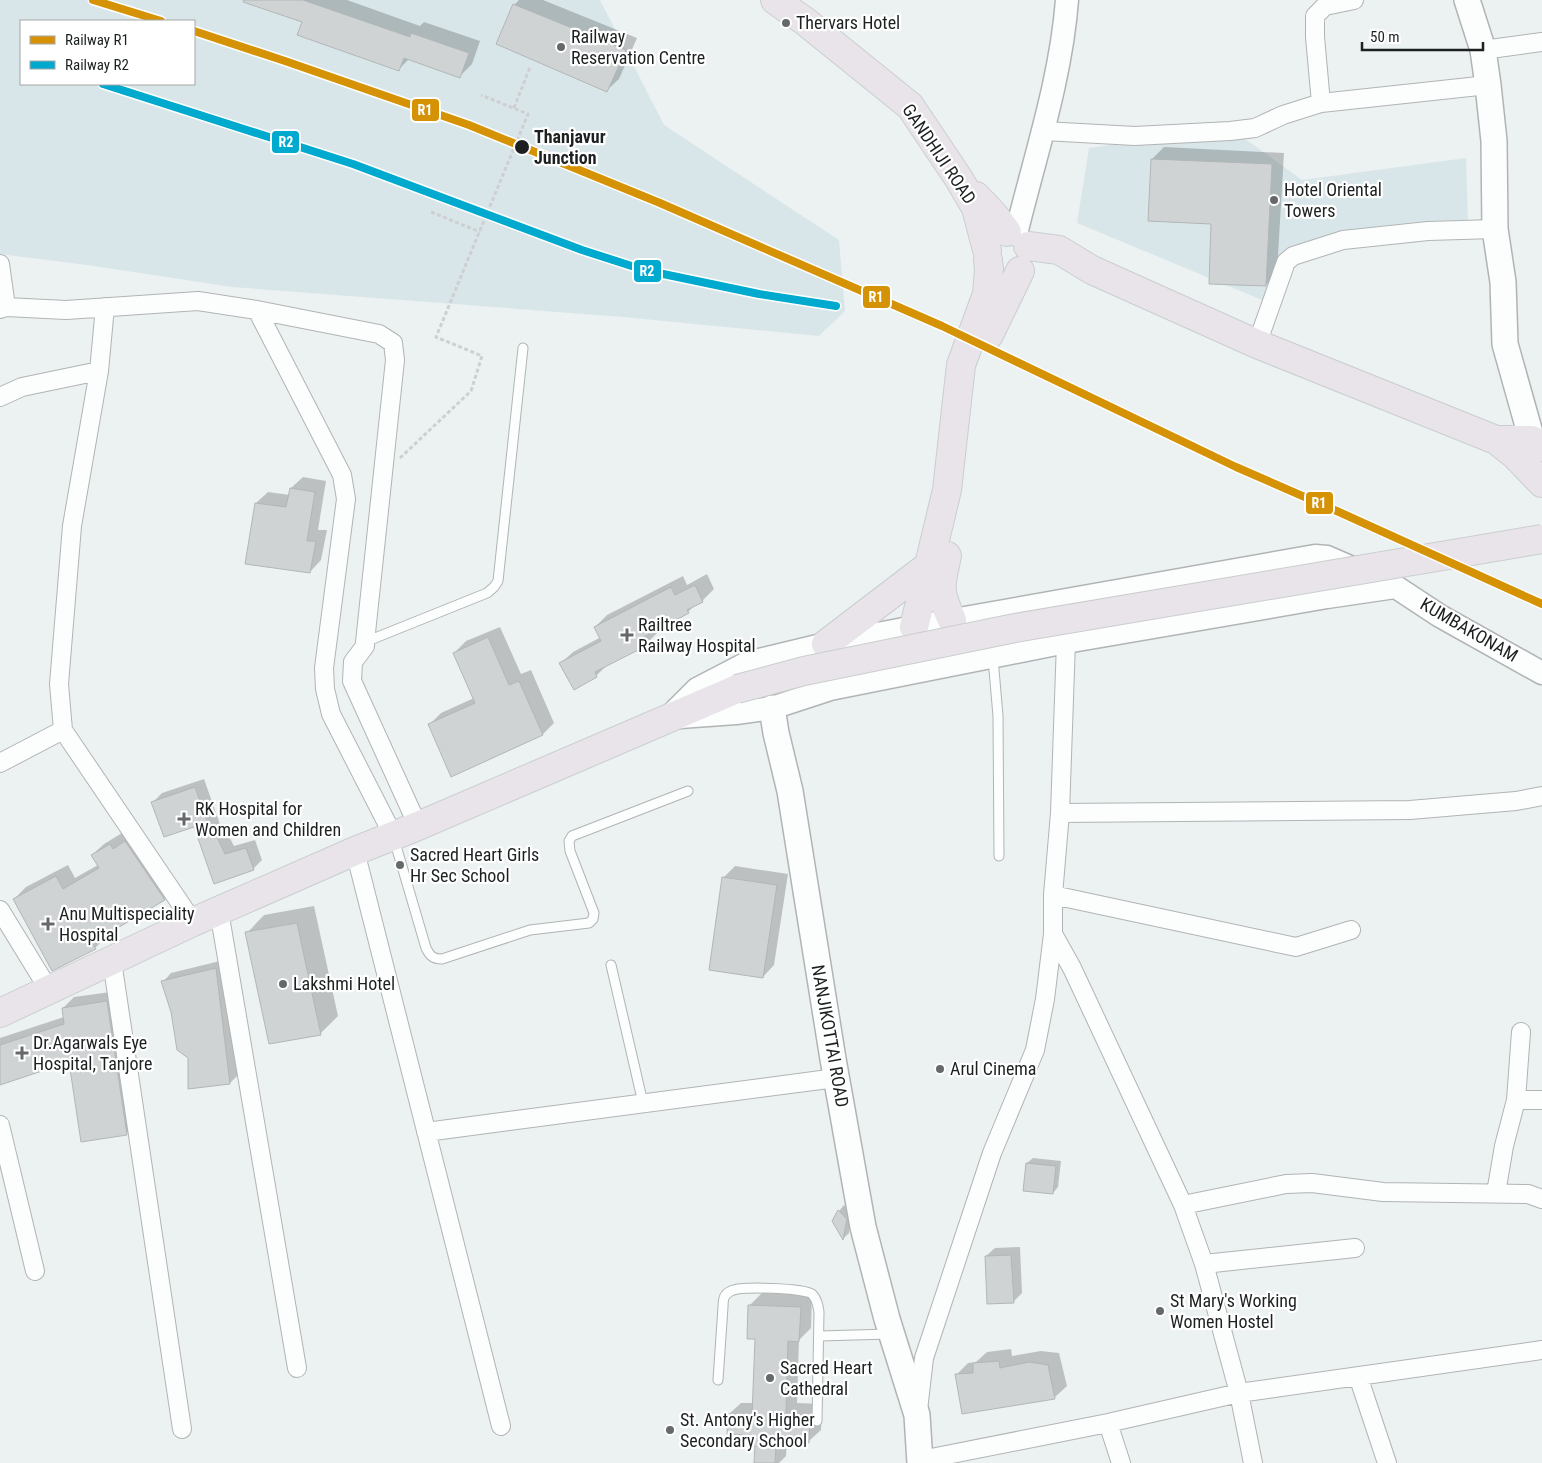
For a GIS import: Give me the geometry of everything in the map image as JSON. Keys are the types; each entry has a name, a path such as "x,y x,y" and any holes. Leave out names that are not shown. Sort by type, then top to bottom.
{"main road":[{"name":"GANDHIJI ROAD","path":"775,0 910,106 976,208 1010,251 989,269 987,294 961,365 947,490 914,627"},
{"path":"1467,0 1483,50 1488,85 1494,141 1495,229 1503,282 1505,344 1537,443 1496,440"},
{"path":"952,620 942,599 941,584 956,521 981,353 1010,251 1060,250 1092,270 1257,344 1496,440 1515,455 1542,483"},
{"path":"0,1013 193,922 737,688 804,671 1015,628 1542,539"},
{"path":"826,644 928,566"},
{"name":"NANJIKOTTAI ROAD","path":"772,708 790,791 836,1078 863,1227 892,1334 917,1415 920,1461"}],"street":[{"path":"1010,251 1044,131 1066,23 1068,0"},
{"path":"1321,104 1314,36 1315,16 1325,6 1354,0"},
{"path":"1483,50 1542,42"},
{"path":"1044,131 1135,136 1230,131 1255,128 1283,115 1321,104 1488,85"},
{"path":"1257,344 1286,262 1293,256 1343,240 1428,231 1495,229"},
{"path":"0,264 3,308 66,310 198,301 257,310 379,334 393,343 395,360 365,646 353,662 352,681 418,826"},
{"path":"105,307 99,371 72,526 59,684 63,730 193,922"},
{"path":"257,310 342,475 346,498 324,668 325,689 331,714 393,836"},
{"path":"0,397 22,387 99,371"},
{"name":"KUMBAKONAM","path":"667,718 697,688 747,663 826,644 914,627 1315,556 1327,557 1396,586 1440,616 1542,673"},
{"path":"667,718 736,713 772,708 830,689 1066,642 1396,586"},
{"path":"917,1415 924,1358 992,1153 1035,1050 1045,999 1053,934 1053,895 1060,813 1066,642 1058,601"},
{"path":"0,763 63,730"},
{"path":"1060,813 1410,810 1516,802 1542,796"},
{"path":"355,851 501,1426"},
{"path":"1053,895 1296,947 1351,930"},
{"path":"0,910 49,990"},
{"path":"220,911 297,1368"},
{"path":"1053,934 1072,968 1183,1204 1204,1264 1239,1393 1253,1463"},
{"path":"112,961 182,1429"},
{"path":"1496,1193 1504,1146 1516,1100 1521,1032"},
{"path":"426,1132 836,1078"},
{"path":"1516,1100 1542,1100"},
{"path":"0,1125 35,1271"},
{"path":"1183,1204 1286,1184 1312,1183 1383,1192 1528,1194 1542,1199"},
{"path":"1204,1264 1354,1248"},
{"path":"920,1461 1108,1423 1239,1393 1542,1350"},
{"path":"1358,1376 1387,1463"},
{"path":"1108,1423 1121,1463"}],"lane":[{"path":"365,642 487,593 498,581 523,348"},
{"path":"992,658 998,716 999,856"},
{"path":"393,836 426,948 434,959 442,959 524,931 590,923 594,913 570,851 569,840 572,836 688,791"},
{"path":"611,965 644,1103"},
{"path":"718,1380 723,1299 726,1294 738,1289 800,1290 810,1293 815,1298 819,1312 817,1421"},
{"path":"820,1336 892,1334"}],"path":[{"path":"514,108 530,67"},
{"path":"383,475 471,391 482,356 436,337 528,114 482,95"},
{"path":"431,212 480,232"}],"shaded area":[{"path":"0,0 600,0 664,125 839,240 845,311 819,336 623,317 232,287 0,254"},
{"name":"Hotel Oriental Towers","path":"1244,138 1302,180 1466,158 1468,220 1429,221 1334,233 1284,254 1262,300 1077,223 1089,148 1152,139"}],"building":[{"path":"244,0 303,0 410,37 411,33 469,53 460,78 404,58 399,71 297,35 302,22 243,2"},
{"name":"Railway Reservation Centre","path":"513,4 626,50 607,92 496,44"},
{"path":"1151,159 1272,164 1266,286 1209,284 1211,224 1148,221"},
{"path":"290,488 315,492 307,541 316,541 310,573 245,564 255,503 286,507"},
{"path":"695,585 703,602 687,610 689,613 642,638 646,646 595,672 597,677 574,690 559,663 601,641 594,627 671,587 675,595"},
{"path":"488,637 509,685 519,681 543,735 451,777 428,724 475,703 453,653"},
{"path":"195,787 213,838 217,837 225,854 246,848 254,870 214,884 194,827 164,837 151,802"},
{"path":"125,841 165,900 92,943 96,949 52,971 13,899 56,876 63,889 99,868 91,855 110,844 113,849"},
{"path":"722,877 777,885 763,978 709,970"},
{"name":"Lakshmi Hotel","path":"297,923 321,1035 269,1044 245,932"},
{"path":"216,968 230,1084 188,1089 188,1058 177,1050 171,1012 161,981"},
{"path":"107,1001 127,1135 81,1142 69,1062 0,1085 0,1045 64,1024 62,1008"},
{"path":"1026,1163 1056,1166 1053,1194 1023,1191"},
{"path":"838,1210 847,1219 843,1240 832,1221"},
{"path":"1011,1255 1014,1303 987,1304 985,1256"},
{"name":"Sacred Heart Cathedral","path":"748,1305 801,1307 799,1342 788,1341 786,1414 810,1415 809,1443 782,1442 782,1447 776,1447 775,1463 754,1463 755,1446 749,1446 750,1435 727,1434 728,1414 752,1415 755,1339 747,1339"},
{"path":"999,1361 1000,1368 1029,1362 1048,1365 1055,1399 962,1414 955,1374 973,1373 973,1363"}],"rail line":[{"name":"R1","path":"93,0 158,20"},
{"name":"R1","path":"195,31 469,125 660,203 942,326 1236,467 1542,604"},
{"name":"R2","path":"106,85 353,164 582,250 644,270 759,294 836,306"}],"place":[{"name":"Thervars Hotel","path":"786,23"},
{"name":"Railway Reservation Centre","path":"561,47"},
{"name":"Thanjavur Junction","path":"522,147"},
{"name":"Hotel Oriental Towers","path":"1274,200"},
{"name":"Railtree Railway Hospital","path":"627,635"},
{"name":"RK Hospital for Women and Children","path":"184,819"},
{"name":"Sacred Heart Girls Hr Sec School","path":"400,865"},
{"name":"Anu Multispeciality Hospital","path":"48,924"},
{"name":"Lakshmi Hotel","path":"283,984"},
{"name":"Dr.Agarwals Eye Hospital, Tanjore","path":"22,1053"},
{"name":"Arul Cinema","path":"940,1069"},
{"name":"St Mary's Working Women Hostel","path":"1160,1311"},
{"name":"Sacred Heart Cathedral","path":"770,1378"},
{"name":"St. Antony's Higher Secondary School","path":"670,1430"}]}
